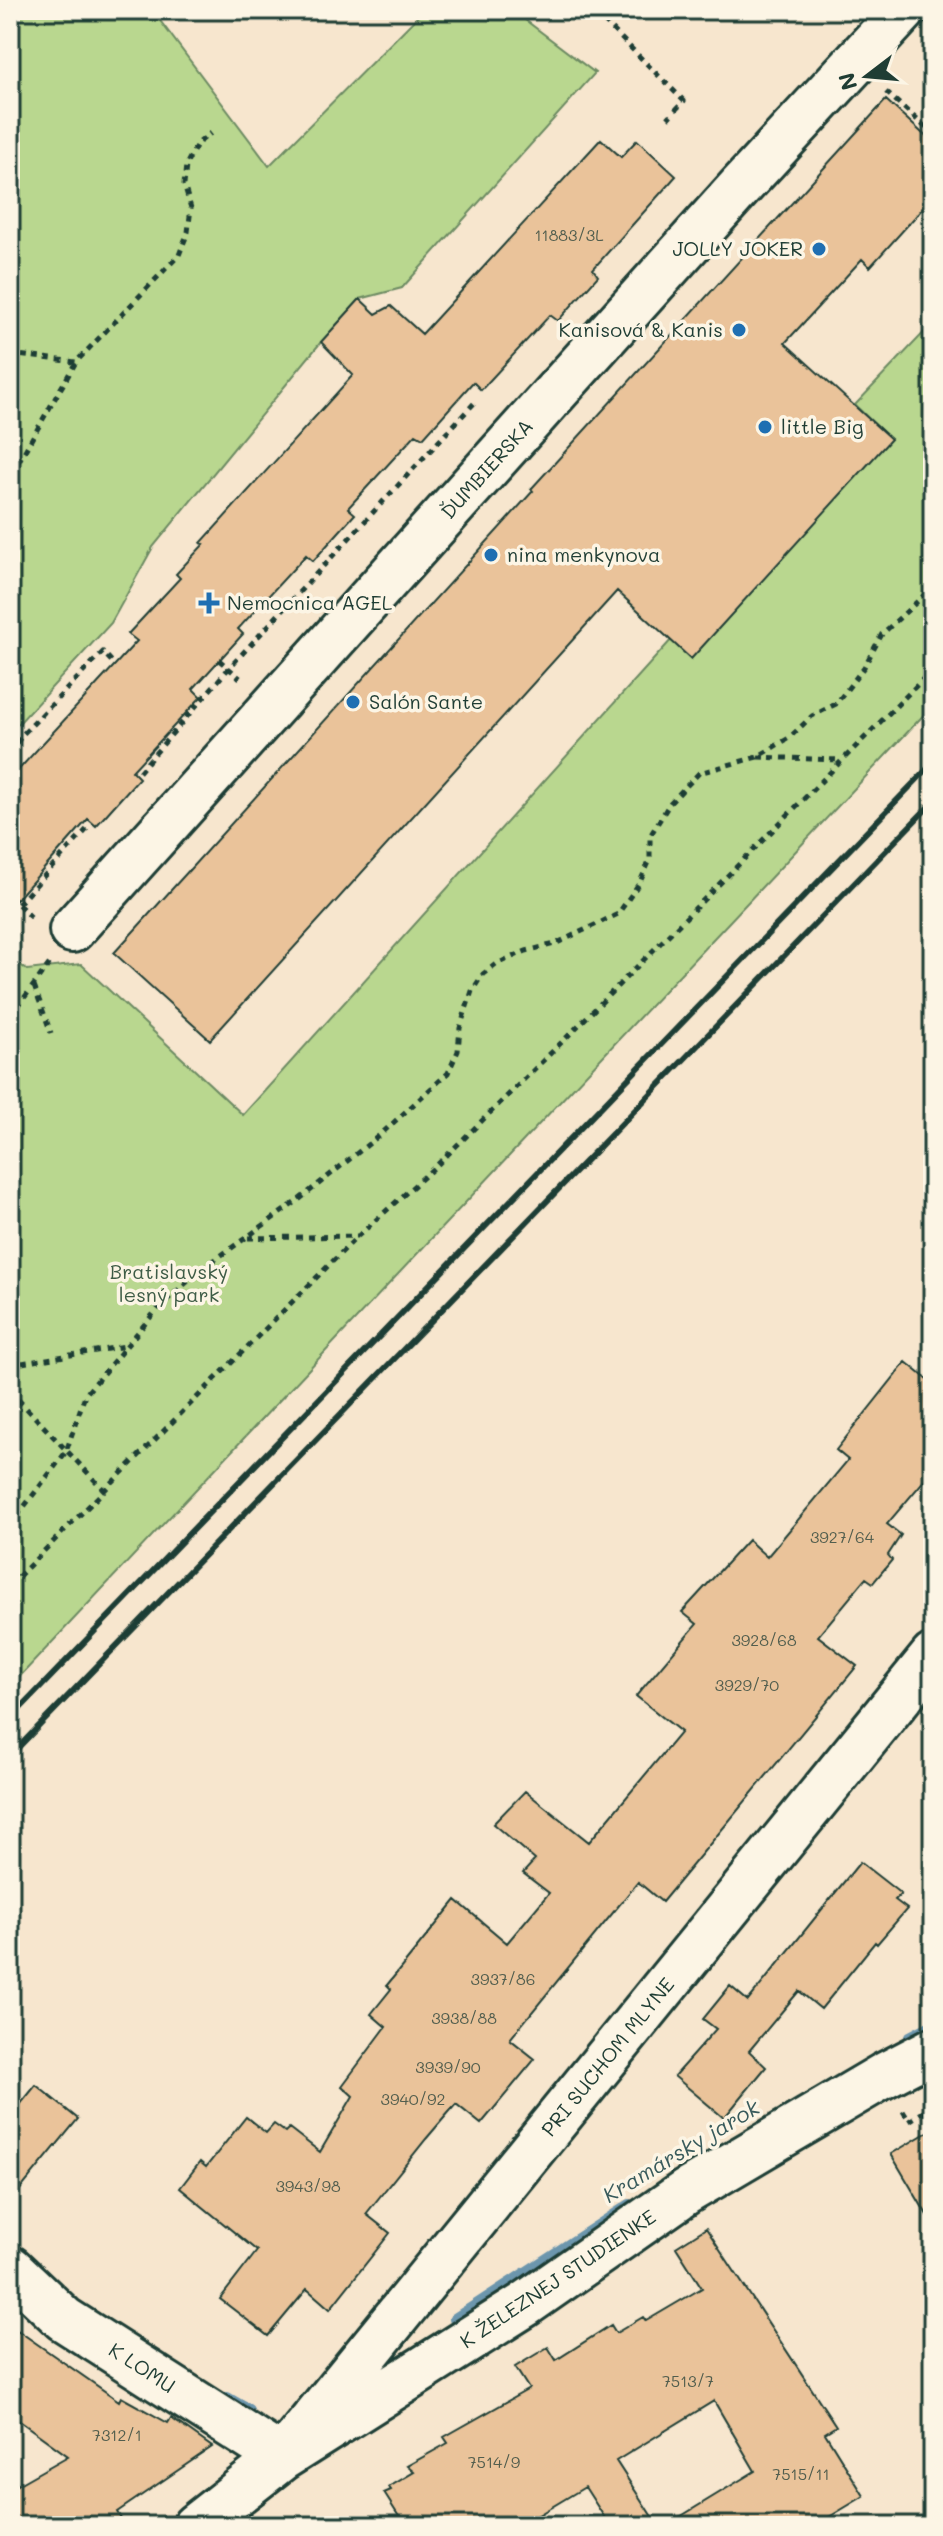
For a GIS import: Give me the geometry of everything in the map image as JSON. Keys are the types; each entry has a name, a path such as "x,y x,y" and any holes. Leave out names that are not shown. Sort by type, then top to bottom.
{"street":[{"name":"ĎUMBIERSKA","path":"72,930 740,187 904,10"},
{"name":"PRI SUCHOM MLYNE","path":"282,2458 933,1656"},
{"name":"K ŽELEZNEJ STUDIENKE","path":"195,2526 282,2458 524,2305 686,2192 933,2050"},
{"name":"K LOMU","path":"10,2268 64,2319 282,2458"}],"path":[{"path":"604,21 684,101 668,118"},
{"path":"882,87 933,134"},
{"path":"10,470 16,466 76,362 179,255 188,232 191,208 184,185 186,165 197,144 211,133"},
{"path":"10,354 76,362"},
{"path":"139,772 229,668 477,400"},
{"path":"10,1525 66,1452 85,1395 160,1306 202,1269 381,1134 448,1073 458,1051 460,1028 472,991 483,974 496,964 526,951 555,944 618,914 640,882 650,860 650,836 670,803 699,773 757,757 789,738 812,716 836,704 864,667 882,634 933,587"},
{"path":"10,753 22,735 103,652 113,663"},
{"path":"10,1585 358,1236 436,1166 933,669"},
{"path":"757,757 840,760"},
{"path":"10,913 89,827"},
{"path":"10,1017 72,930"},
{"path":"34,986 51,1033"},
{"path":"247,1238 358,1236"},
{"path":"10,1365 126,1346"},
{"path":"10,1391 105,1491"}],"green space":[{"path":"10,10 152,10 269,166 424,10 512,10 595,73 402,288 360,299 321,342 153,547 111,623 10,733"},
{"name":"Bratislavský lesný park","path":"933,323 933,705 10,1687 10,957 27,970 81,964 243,1115 672,639 890,439 855,405"}],"building":[{"path":"886,100 933,143 933,197 870,267 862,259 785,343 891,439 691,659 617,591 210,1040 114,953"},
{"name":"Nemocnica AGEL","path":"601,139 621,157 637,140 676,176 593,269 598,276 558,321 550,315 481,390 473,382 423,438 416,434 348,508 355,514 313,561 306,555 238,629 243,634 193,689 201,697 132,771 139,778 96,826 88,819 10,907 10,779 137,641 128,634 180,578 176,574 204,544 201,543 353,375 321,342 360,299 376,314 391,306 422,334"},
{"path":"906,1362 933,1384 933,1470 887,1524 901,1535 888,1555 892,1560 873,1583 866,1578 818,1636 857,1666 662,1902 638,1882 510,2039 535,2059 481,2124 456,2104 426,2139 366,2214 390,2233 330,2309 307,2289 268,2336 220,2299 257,2251 180,2188 200,2162 206,2167 246,2117 266,2133 274,2124 285,2132 289,2128 320,2152 353,2096 342,2086 386,2027 371,2014 391,1989 387,1985 456,1900 507,1943 549,1893 523,1873 535,1860 493,1824 525,1791 589,1842 681,1732 636,1696 697,1624 682,1612 748,1540 767,1557 848,1460 836,1450"},
{"path":"860,1862 901,1894 895,1900 907,1909 877,1944 875,1942 821,2009 799,1991 749,2051 766,2067 724,2118 674,2076 716,2029 703,2019 730,1986 748,2001"},
{"path":"36,2085 78,2119 10,2202 10,2117"},
{"path":"933,2129 933,2225 891,2154"},
{"path":"706,2228 836,2426 825,2433 864,2496 814,2526 665,2526 755,2471 714,2401 616,2461 658,2526 610,2526 585,2487 520,2526 405,2526 384,2493 414,2472 407,2466 448,2443 444,2437 529,2389 515,2367 548,2347 556,2360 611,2325 616,2333 643,2317 646,2321 702,2288 676,2247"},
{"path":"10,2325 119,2401 121,2397 168,2423 171,2418 212,2447 117,2512 125,2526 10,2526 10,2489 68,2456 10,2414"}],"waterway":[{"name":"Kramársky jarok","path":"910,2037 933,2025"},
{"name":"Kramársky jarok","path":"455,2319 630,2205"},
{"name":"Kramársky jarok","path":"227,2398 248,2410"}],"railway":[{"path":"10,1719 933,763"},
{"path":"10,1756 933,802"}],"place":[{"name":"JOLLY JOKER","path":"819,249"},
{"name":"Kanisová & Kanis","path":"739,330"},
{"name":"little Big","path":"765,427"},
{"name":"nina menkynova","path":"491,555"},
{"name":"Nemocnica AGEL","path":"209,603"},
{"name":"Salón Sante","path":"353,702"}]}
